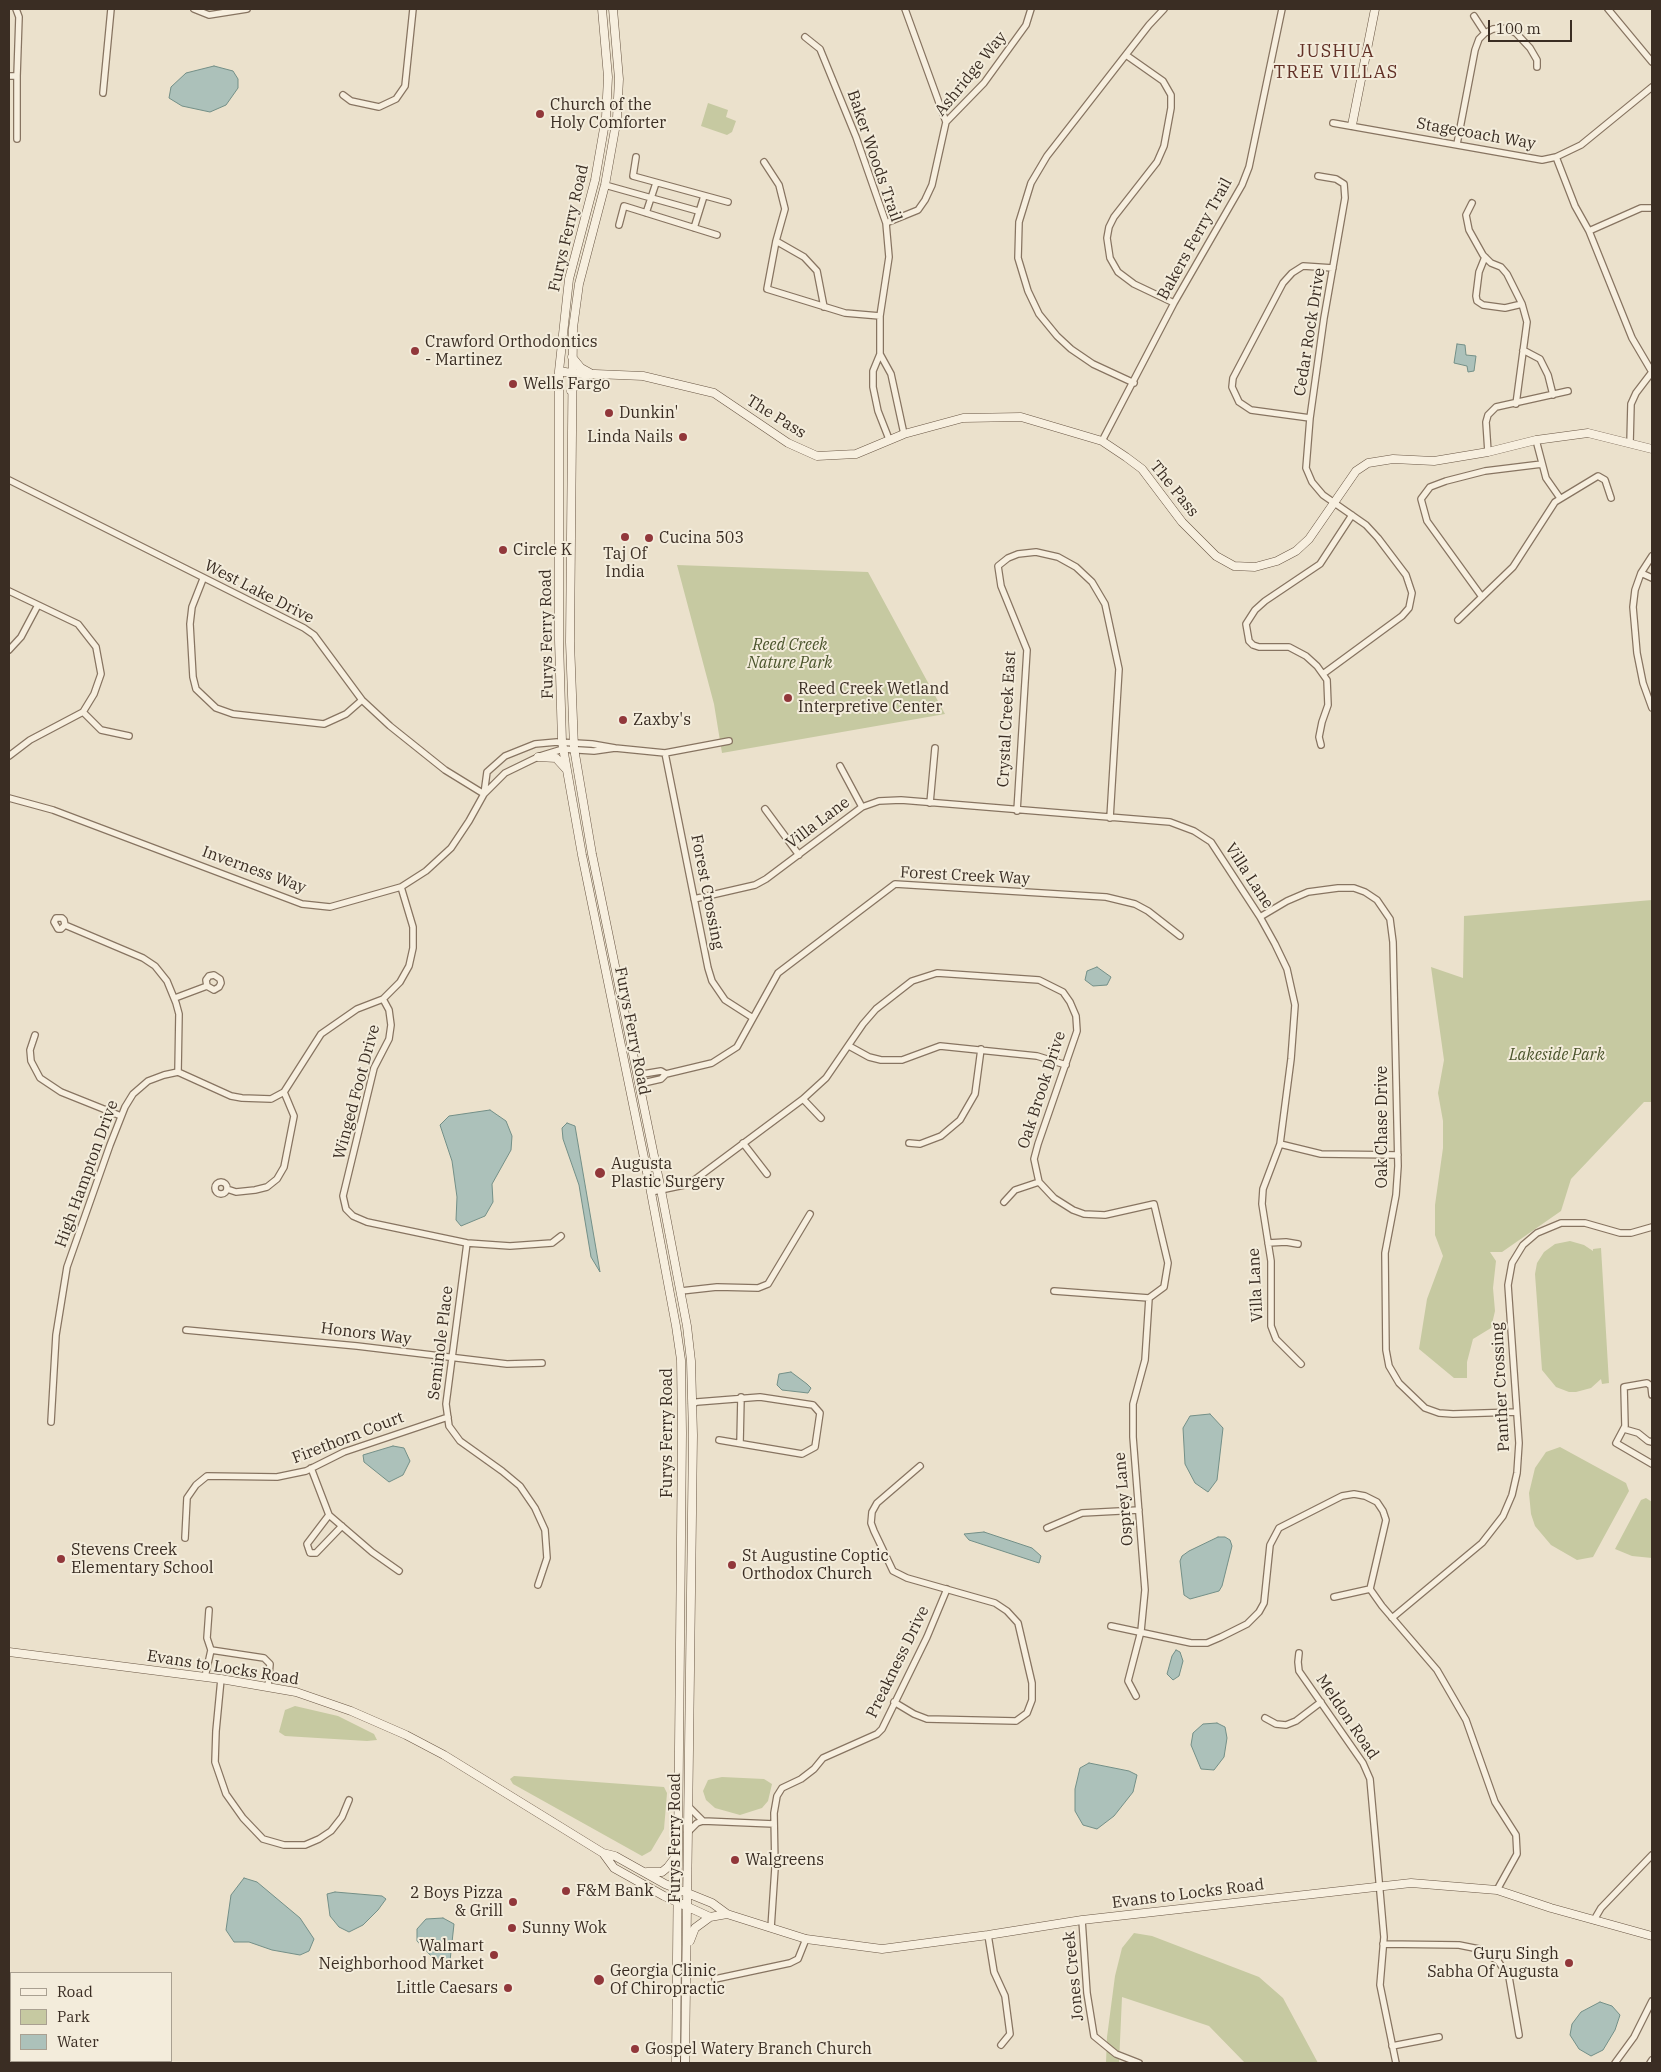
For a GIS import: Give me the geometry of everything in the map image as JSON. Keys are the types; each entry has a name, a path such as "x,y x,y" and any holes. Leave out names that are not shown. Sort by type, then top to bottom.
{"main road":[{"name":"Furys Ferry Road","path":"602,9 608,77 606,117 595,180 569,279 559,371 559,640 563,746 566,769 583,862 651,1192 676,1326 680,1360 682,1442 676,1889 676,2063"},
{"name":"Furys Ferry Road","path":"613,9 619,79 617,118 605,185 580,284 573,328 571,373 570,642 574,747 592,854 681,1291 691,1361 688,1950 685,2063"},
{"path":"1352,125 1375,9"},
{"path":"571,391 580,380 590,373 581,368 572,357"},
{"name":"The Pass","path":"559,371 643,376 714,393 788,443 817,456 856,454 889,439 963,418 1021,417 1102,441 1142,470 1182,522 1216,556 1234,566 1255,567 1277,561 1296,551 1309,539 1356,471 1368,463 1393,459 1434,461 1488,452 1536,440 1588,433 1652,449"},
{"path":"559,560 570,560"},
{"path":"538,757 548,756 556,758 566,769"},
{"name":"Evans to Locks Road","path":"9,1652 221,1679 296,1692 351,1710 444,1755 603,1853 616,1856 676,1889 712,1903 727,1914 806,1939 882,1949 1082,1920 1411,1883 1496,1890 1652,1936"},
{"name":"Evans to Locks Road","path":"603,1853 614,1868 676,1902 710,1917 727,1914"},
{"path":"642,1872 662,1872 668,1868 677,1854"},
{"path":"688,1950 696,1928 710,1917"}],"street":[{"path":"16,9 20,17 17,76 17,139"},
{"path":"103,93 111,9"},
{"path":"194,9 209,15 247,9"},
{"path":"343,95 351,101 379,107 396,99 405,86 413,9"},
{"path":"905,9 946,122"},
{"name":"Ashridge Way","path":"886,223 918,210 925,200 932,185 946,122 984,83 1026,25 1031,9"},
{"path":"1134,383 1093,364 1071,349 1057,336 1039,314 1028,291 1018,258 1019,222 1031,184 1047,156 1149,25 1164,9"},
{"name":"Bakers Ferry Trail","path":"1102,441 1134,383 1174,303 1233,202 1249,167 1282,9"},
{"path":"1608,9 1652,62"},
{"path":"1474,16 1485,33"},
{"path":"1457,144 1475,50 1479,40 1485,33 1502,28 1516,33 1530,48 1537,60 1538,67"},
{"name":"Baker Woods Trail","path":"805,36 820,49 856,137 886,223 889,257 880,316 880,354 873,371 873,387 878,412 889,439"},
{"path":"1126,55 1163,81 1171,95 1171,108 1164,146 1157,162 1114,217 1109,227 1107,238 1110,258 1118,272 1134,284 1174,303"},
{"path":"9,76 17,76"},
{"name":"Stagecoach Way","path":"1333,123 1542,160 1582,145 1652,88"},
{"path":"1556,156 1575,206 1589,231 1632,338 1652,372 1636,393 1631,404 1630,443"},
{"path":"636,158 633,176 728,202"},
{"path":"764,162 778,185 785,209 776,241 767,289 845,313 880,316"},
{"name":"Cedar Rock Drive","path":"1318,176 1336,179 1344,184 1345,198 1324,318 1310,418 1306,468 1312,482 1333,502 1366,524 1406,575 1411,586 1411,600 1402,616 1323,674"},
{"path":"646,213 656,183"},
{"path":"605,185 698,211"},
{"path":"694,228 704,196"},
{"path":"1472,203 1466,214 1469,230 1485,257 1502,267 1507,274 1522,304 1527,322 1516,404"},
{"path":"619,224 624,206 718,235"},
{"path":"1589,231 1641,208 1652,208"},
{"path":"776,241 804,257 817,271 824,307"},
{"path":"1485,257 1479,272 1477,301 1483,305 1505,308 1522,304"},
{"path":"1310,418 1251,410 1238,402 1232,387 1233,378 1283,283 1292,273 1303,266 1333,268"},
{"path":"1523,350 1540,359 1548,375 1553,395"},
{"name":"Baker Woods Trail","path":"880,354 891,374 904,434"},
{"path":"1488,452 1486,422 1488,415 1496,407 1568,391"},
{"path":"1536,440 1546,478 1560,498"},
{"path":"1482,597 1428,521 1421,499 1430,487 1446,481 1485,471 1542,464"},
{"path":"1458,620 1513,567 1553,505 1560,498 1598,476 1605,480 1611,498"},
{"name":"West Lake Drive","path":"9,480 284,618 314,635 362,700 410,744 445,770 484,794"},
{"path":"1321,744 1322,722 1328,705 1327,680 1317,666 1306,656 1289,647 1259,647 1253,645 1249,641 1246,624 1252,614 1265,601 1320,564 1352,515"},
{"name":"Crystal Creek East","path":"1017,811 1027,650 1001,586 998,566 1008,558 1018,554 1036,552 1058,557 1076,567 1092,582 1105,604 1119,669 1110,818"},
{"path":"1652,556 1641,574 1635,590 1633,615 1642,676 1652,708"},
{"path":"1641,574 1652,578"},
{"path":"203,579 192,607 190,624 193,677 196,689 216,708 233,714 324,724 346,714 362,700"},
{"path":"9,592 78,624 96,647 101,674 94,694 83,712 30,740 9,756"},
{"path":"9,650 21,637 38,605"},
{"path":"83,712 101,730 129,736"},
{"name":"Inverness Way","path":"484,794 487,772 502,759 536,744 574,747 594,751 615,748 666,753 729,741"},
{"name":"Inverness Way","path":"9,798 53,810 302,904 330,907 401,887 426,871 452,848 484,794 510,770 563,746"},
{"path":"930,803 935,748"},
{"name":"Forest Crossing","path":"666,753 694,899 712,980 725,1000 753,1018"},
{"path":"502,759 510,770"},
{"path":"840,766 862,807"},
{"name":"Villa Lane","path":"694,899 755,885 799,855 862,807 880,801 901,800 1017,811 1170,822 1194,831 1211,842 1260,917 1287,969 1295,1004 1291,1059 1280,1144 1263,1189 1262,1213 1268,1244 1272,1284 1270,1312 1272,1326 1276,1339 1301,1364"},
{"path":"765,809 799,855"},
{"name":"Forest Creek Way","path":"639,1084 661,1079 666,1074 712,1063 737,1047 778,974 896,884 1106,897 1135,904 1148,911 1180,936"},
{"path":"65,925 143,958 155,966 167,981 175,998 179,1014 178,1072 231,1096 271,1099 284,1092 321,1034 358,1009 383,999 400,982 409,966 413,948 413,927 401,887"},
{"name":"Oak Chase Drive","path":"1260,917 1287,901 1308,892 1321,889 1354,888 1377,900 1390,919 1393,942 1398,1155 1396,1195 1385,1253 1386,1350 1393,1374 1425,1408 1439,1413 1454,1414 1516,1412"},
{"name":"Oak Brook Drive","path":"651,1192 689,1184 803,1099 826,1078 863,1024 876,1009 912,981 937,973 1039,980 1063,992 1070,1002 1076,1016 1077,1031 1034,1159 1039,1182"},
{"path":"175,998 207,986"},
{"name":"Winged Foot Drive","path":"383,999 389,1010 391,1025 389,1038 374,1068 368,1091 343,1196 346,1209 353,1216 367,1222 467,1244 510,1246 552,1243 561,1236"},
{"path":"36,1035 30,1050 31,1060 40,1078 61,1092 121,1116"},
{"path":"849,1046 869,1057 881,1060 902,1060 940,1046 1037,1056 1066,1065"},
{"path":"909,1143 920,1144 936,1139 950,1131 960,1120 975,1094 982,1049"},
{"name":"Forest Creek Way","path":"637,1075 661,1071 666,1074"},
{"name":"High Hampton Drive","path":"51,1422 56,1335 68,1267 121,1116 133,1094 148,1081 178,1072"},
{"path":"227,1190 236,1192 267,1187 277,1179 284,1167 294,1116 284,1092"},
{"path":"803,1099 821,1118"},
{"path":"743,1143 767,1174"},
{"path":"1280,1144 1321,1154 1398,1155"},
{"path":"1004,1202 1015,1190 1039,1182 1054,1198 1073,1210 1084,1214 1104,1215 1154,1204 1168,1263 1164,1287 1149,1298 1054,1291"},
{"path":"681,1291 717,1287 758,1288 768,1284 810,1214"},
{"name":"Panther Crossing","path":"1392,1618 1482,1543 1502,1516 1512,1495 1517,1473 1519,1443 1508,1285 1512,1263 1523,1245 1537,1233 1561,1223 1585,1223 1620,1233 1631,1233 1652,1227"},
{"path":"1268,1244 1286,1242 1298,1244"},
{"name":"Seminole Place","path":"467,1244 446,1404 449,1426 460,1440 520,1486 535,1508 545,1530 547,1558 538,1585"},
{"name":"Osprey Lane","path":"1136,1696 1128,1682 1141,1631 1145,1590 1133,1437 1133,1404 1145,1360 1149,1298"},
{"name":"Honors Way","path":"186,1330 357,1346 507,1364 542,1363"},
{"path":"1652,1395 1651,1386 1647,1384 1624,1387 1624,1429 1616,1443 1652,1464"},
{"path":"692,1404 760,1396 813,1405 820,1413 815,1447 802,1454 719,1440"},
{"path":"740,1443 741,1397"},
{"name":"Firethorn Court","path":"184,1538 187,1498 196,1484 207,1476 277,1477 311,1468 344,1452 448,1417"},
{"path":"1624,1429 1638,1433 1652,1442"},
{"path":"894,1702 927,1719 1016,1721 1027,1713 1032,1700 1032,1683 1018,1622 995,1603 907,1578 893,1571 870,1523 872,1512 877,1503 920,1466"},
{"path":"311,1468 329,1515 372,1552 399,1571"},
{"path":"1111,1626 1191,1643 1207,1643 1247,1624 1259,1612 1264,1603 1270,1545 1279,1528 1342,1496 1354,1494 1365,1496 1377,1502 1383,1510 1386,1520 1370,1589"},
{"path":"1047,1528 1082,1513 1139,1510"},
{"path":"329,1515 307,1544 310,1552 316,1553 342,1526"},
{"name":"Preakness Drive","path":"771,1928 775,1868 774,1824 777,1796 782,1788 801,1779 814,1769 823,1758 876,1734 882,1729 927,1637 947,1589"},
{"path":"1370,1589 1392,1618 1437,1670 1466,1720 1495,1802 1516,1835 1517,1854 1496,1890"},
{"path":"1334,1596 1370,1589"},
{"path":"205,1677 211,1650 207,1638 209,1610"},
{"path":"211,1650 264,1658 271,1667 268,1687"},
{"name":"Meldon Road","path":"1299,1653 1299,1671 1363,1763 1370,1779 1383,1944 1380,1985 1396,2063"},
{"path":"221,1679 215,1762 226,1794 243,1818 263,1839 284,1845 305,1844 319,1839 331,1831 342,1817 350,1800"},
{"path":"1265,1718 1276,1724 1286,1725 1296,1721 1321,1702"},
{"path":"688,1807 703,1821"},
{"path":"688,1832 697,1823 703,1821 774,1824"},
{"path":"1594,1920 1601,1908 1652,1855"},
{"name":"Jones Creek","path":"1082,1920 1087,1993 1094,2036 1116,2054 1139,2063"},
{"path":"988,1935 994,1972 1005,1996 1010,2034 1001,2045"},
{"path":"714,1979 790,1963 798,1959 806,1939"},
{"path":"1383,1944 1459,1945 1479,1949 1498,1961 1509,1977 1520,2035"},
{"path":"1616,2063 1634,2037 1652,2001"},
{"path":"1392,2046 1439,2037"}],"green space":[{"path":"708,103 728,110 726,117 736,121 732,132 727,135 701,126"},
{"name":"Reed Creek Nature Park","path":"677,565 868,572 945,714 722,753 714,704"},
{"name":"Lakeside Park","path":"1652,900 1652,1102 1644,1102 1571,1179 1561,1211 1502,1252 1490,1252 1496,1261 1493,1288 1495,1311 1491,1328 1473,1339 1467,1362 1467,1378 1454,1378 1419,1349 1427,1299 1443,1256 1435,1235 1435,1205 1443,1148 1443,1121 1438,1093 1444,1060 1431,967 1463,978 1464,916"},
{"path":"1570,1241 1584,1245 1593,1251 1593,1249 1601,1248 1609,1383 1602,1384 1601,1379 1591,1388 1576,1392 1569,1392 1556,1387 1542,1370 1535,1274 1537,1263 1544,1252 1555,1244"},
{"path":"1560,1447 1626,1483 1629,1491 1593,1557 1577,1560 1551,1545 1535,1526 1531,1514 1529,1493 1535,1468 1546,1452"},
{"path":"1646,1498 1652,1502 1652,1558 1632,1556 1615,1549 1641,1500"},
{"path":"295,1706 338,1716 374,1734 377,1740 285,1736 279,1732 285,1710"},
{"path":"514,1776 664,1787 667,1793 664,1829 651,1851 642,1856 513,1784 510,1779"},
{"path":"722,1777 764,1779 772,1784 768,1801 762,1808 740,1815 715,1808 706,1800 703,1791 708,1780"},
{"path":"1134,1933 1152,1936 1259,1977 1283,1998 1318,2063 1245,2063 1209,2026 1122,1997 1119,2063 1106,2063 1107,2037 1115,1976 1122,1948"}],"water":[{"path":"214,66 233,71 238,79 238,88 226,105 210,112 182,106 169,98 171,87 186,73"},
{"path":"1457,344 1465,345 1466,355 1476,356 1474,371 1468,372 1467,366 1454,363"},
{"path":"1097,967 1111,977 1107,985 1093,986 1085,980 1087,971"},
{"path":"490,1110 506,1121 512,1136 511,1150 492,1184 493,1202 485,1216 461,1226 456,1220 457,1197 452,1161 440,1125 449,1116"},
{"path":"567,1123 575,1126 600,1272 591,1257 579,1185 563,1139 562,1128"},
{"path":"791,1372 811,1388 808,1393 782,1390 777,1385 779,1374"},
{"path":"1210,1414 1223,1428 1217,1480 1208,1492 1195,1483 1185,1464 1183,1428 1190,1416"},
{"path":"393,1446 404,1448 410,1461 403,1475 389,1482 364,1462 363,1455"},
{"path":"984,1532 1032,1548 1041,1556 1039,1563 969,1540 964,1534"},
{"path":"1218,1537 1225,1537 1230,1540 1232,1546 1222,1586 1219,1591 1190,1599 1184,1595 1180,1561 1182,1556"},
{"path":"1176,1650 1180,1652 1183,1661 1179,1676 1173,1680 1167,1674 1172,1656"},
{"path":"1217,1723 1225,1727 1227,1738 1224,1757 1214,1770 1201,1769 1191,1745 1193,1733 1203,1724"},
{"path":"1089,1763 1129,1771 1137,1775 1133,1792 1114,1816 1097,1829 1083,1825 1075,1811 1075,1789 1080,1768"},
{"path":"244,1878 257,1882 300,1918 314,1939 309,1951 300,1955 272,1950 249,1942 234,1942 226,1930 231,1895"},
{"path":"335,1892 382,1896 386,1899 363,1925 349,1932 339,1927 330,1916 327,1894"},
{"path":"443,1918 454,1924 450,1961 445,1965 433,1958 417,1941 417,1929 426,1919"},
{"path":"1600,2002 1612,2006 1620,2015 1615,2030 1603,2050 1591,2056 1579,2049 1570,2035 1572,2024 1581,2012"}],"place":[{"name":"Church of the Holy Comforter","path":"540,114"},
{"name":"Crawford Orthodontics - Martinez","path":"415,351"},
{"name":"Wells Fargo","path":"513,384"},
{"name":"Dunkin'","path":"609,413"},
{"name":"Linda Nails","path":"683,437"},
{"name":"Taj Of India","path":"625,537"},
{"name":"Cucina 503","path":"649,538"},
{"name":"Circle K","path":"503,550"},
{"name":"Reed Creek Wetland Interpretive Center","path":"788,698"},
{"name":"Zaxby's","path":"623,720"},
{"name":"Augusta Plastic Surgery","path":"600,1173"},
{"name":"Stevens Creek Elementary School","path":"61,1559"},
{"name":"St Augustine Coptic Orthodox Church","path":"732,1565"},
{"name":"Walgreens","path":"735,1860"},
{"name":"F&M Bank","path":"566,1891"},
{"name":"2 Boys Pizza & Grill","path":"513,1902"},
{"name":"Sunny Wok","path":"512,1928"},
{"name":"Walmart Neighborhood Market","path":"494,1955"},
{"name":"Guru Singh Sabha Of Augusta","path":"1569,1963"},
{"name":"Georgia Clinic Of Chiropractic","path":"599,1980"},
{"name":"Little Caesars","path":"508,1988"},
{"name":"Gospel Watery Branch Church","path":"635,2049"}],"district":[{"name":"JUSHUA TREE VILLAS","path":"1336,62"}]}
